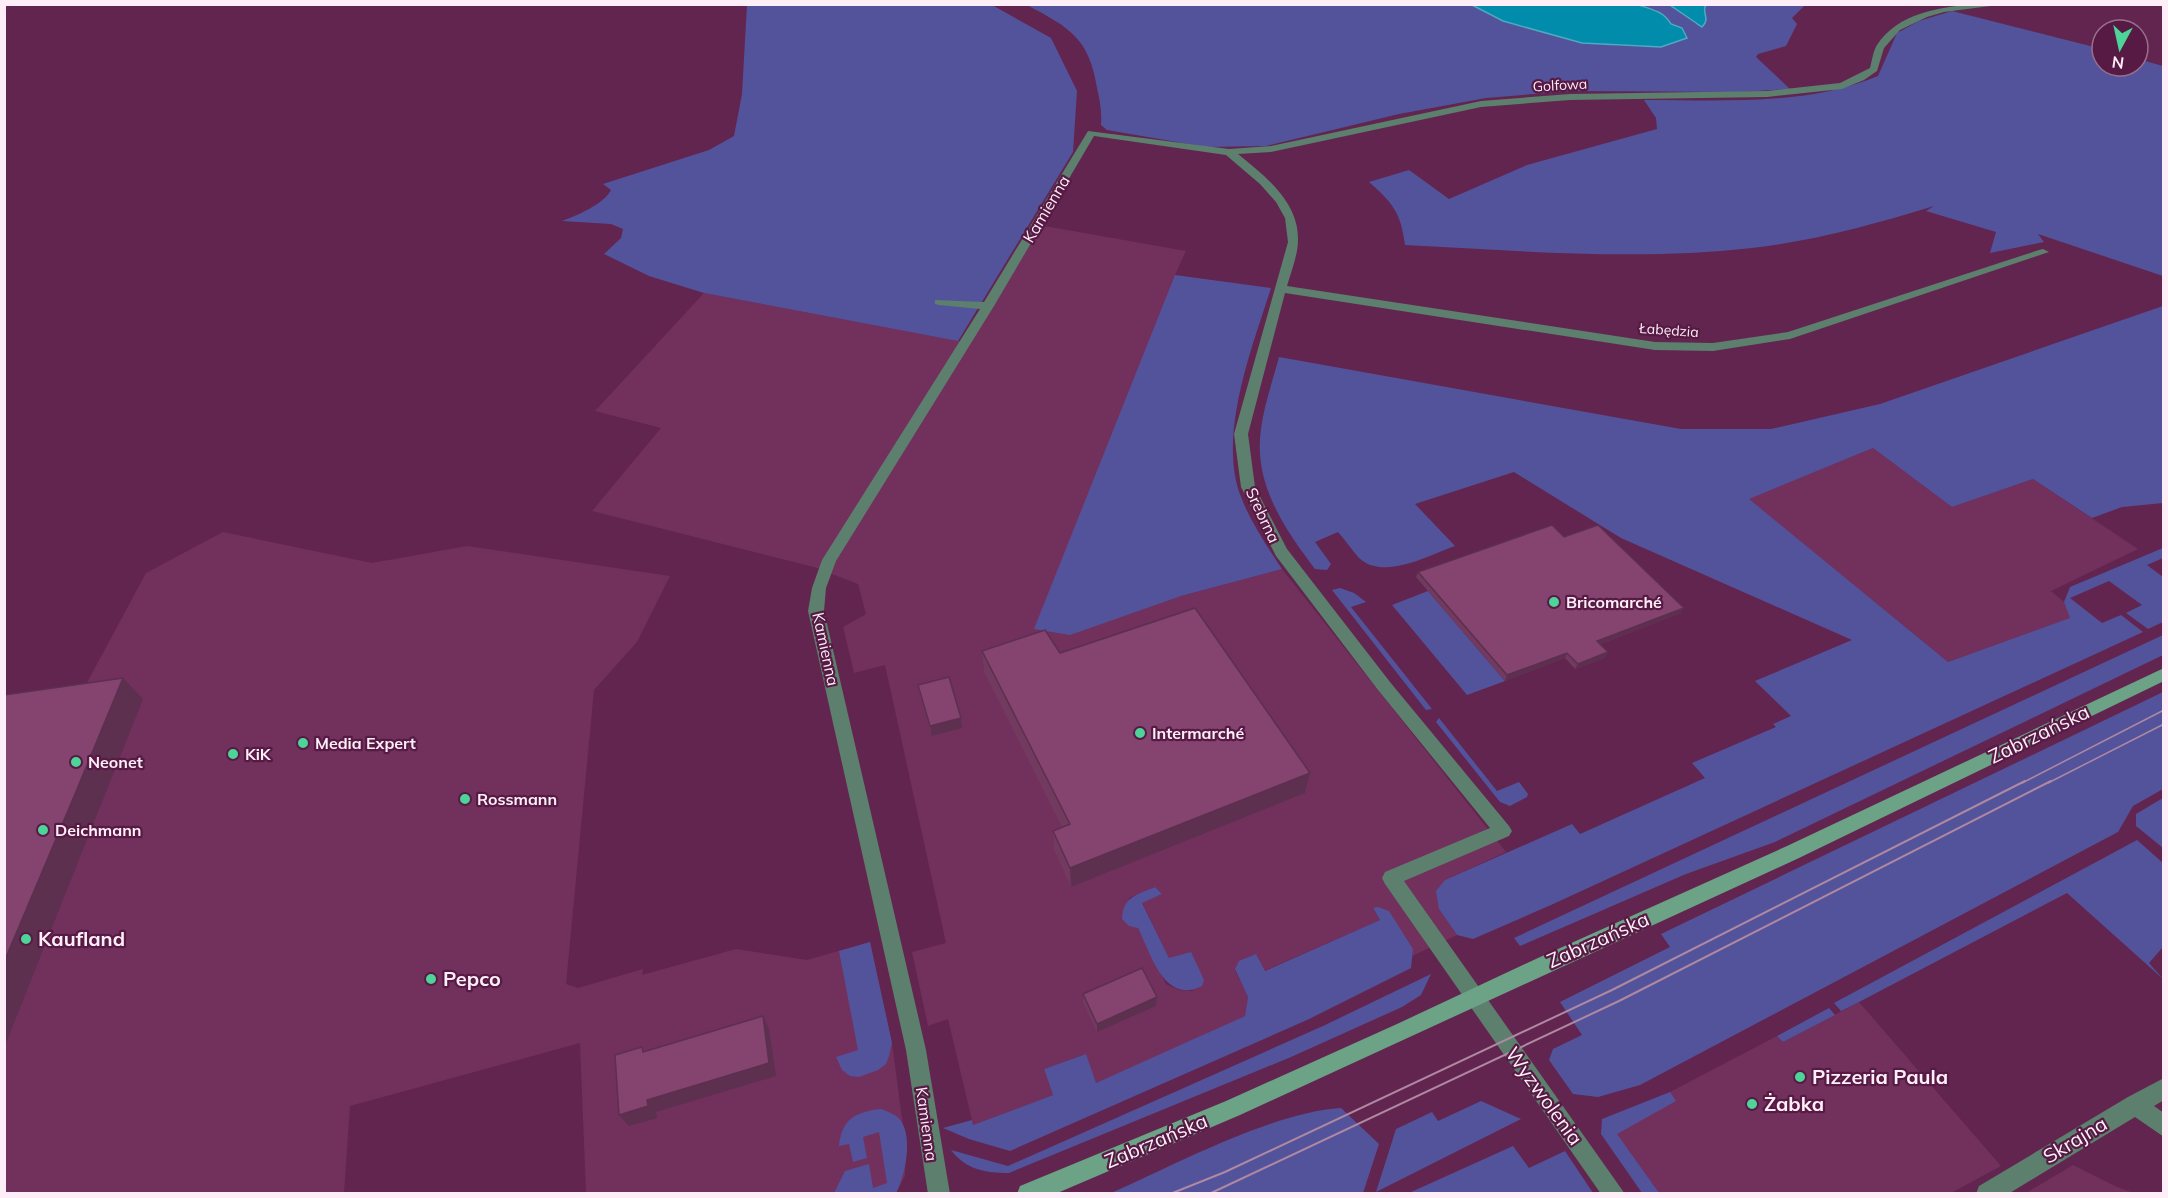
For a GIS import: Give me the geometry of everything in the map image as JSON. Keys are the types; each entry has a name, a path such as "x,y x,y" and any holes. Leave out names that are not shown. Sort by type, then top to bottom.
{"main road":[{"name":"Zabrzańska","path":"1028,1194 1233,1108 1793,852 2163,674"}],"street":[{"name":"Golfowa","path":"1091,133 1229,152 1271,149 1481,104 1570,97 1767,94 1842,86 1861,78 1874,69 1880,47 1897,28 1924,15 1944,10 2002,4"},
{"name":"Kamienna","path":"939,1194 929,1148 916,1050 816,611 819,588 829,560 988,306 1091,133"},
{"name":"Srebrna","path":"1229,152 1254,171 1290,217 1293,242 1241,434 1248,487 1281,552 1384,686 1503,831"},
{"name":"Łabędzia","path":"1281,289 1655,346 1713,347 1790,335 2043,252"},
{"path":"939,302 988,306"},
{"name":"Wyzwolenia","path":"1503,831 1391,878 1614,1194"},
{"name":"Skrajna","path":"1987,1194 2163,1088"},
{"path":"2135,1104 2163,1127"}],"shaded area":[{"path":"747,5 992,5 1051,38 1077,91 1073,152 958,341 704,293 649,276 604,254 621,238 623,229 611,224 562,221 582,213 602,200 611,190 603,184 709,150 734,136 742,94"},
{"path":"1027,5 1472,5 1505,22 1546,33 1597,43 1647,46 1669,44 1687,38 1682,28 1671,24 1656,10 1639,5 1670,5 1696,24 1705,12 1706,5 1805,5 1792,18 1797,24 1786,46 1758,54 1756,57 1790,89 1741,92 1571,91 1486,98 1399,114 1266,146 1206,147 1107,130 1101,125 1093,71 1083,46 1066,28"},
{"path":"1952,11 2090,46 2090,78 2150,78 2150,62 2163,66 2163,276 2038,234 2044,242 1990,253 1996,232 1926,211 1934,206 1821,236 1775,245 1709,252 1579,254 1405,245 1401,225 1394,209 1369,182 1409,170 1449,199 1527,165 1657,129 1656,118 1644,100 1793,97 1851,86 1878,76 1897,33 1919,21"},
{"path":"1039,225 1186,251 1175,275 1181,596 1282,569 1506,852 1445,880 1439,909 1457,935 1412,956 1413,949 1373,909 1380,920 1264,971 1256,954 1235,970 1248,997 1245,1016 1095,1083 1086,1054 1044,1069 1053,1095 973,1125 948,1019 928,1026 912,952 946,943 885,665 854,673 843,627 866,614 858,584 814,567 592,511 661,428 595,411 704,293 970,343","holes":["1155,887 1162,894 1142,902 1169,958 1193,991 1179,990 1166,984 1138,928 1129,898"]},
{"path":"1175,275 1271,288 1240,392 1233,447 1235,473 1245,507 1282,569 1181,596 1070,635 1034,629"},
{"path":"2163,306 2163,503 2122,507 2092,518 2033,479 1952,507 1873,448 1749,499 1948,662 2070,618 2064,602 2070,587 2163,548 2163,558 2147,565 2163,577 2163,622 2148,629 2126,613 2142,605 2109,581 2070,598 2102,623 2121,615 2143,632 1551,905 1473,939 1457,935 1439,909 1436,891 1445,880 1572,824 1580,834 1705,778 1692,763 1776,727 1773,724 1791,716 1755,681 1852,640 1621,538 1514,472 1415,504 1455,546 1407,564 1381,567 1359,558 1338,532 1315,542 1331,564 1327,570 1315,569 1292,537 1273,504 1262,468 1260,449 1262,420 1279,357 1681,429 1771,429 1880,404"},
{"path":"1873,448 1952,507 2033,479 2138,549 2051,591 2064,602 2071,618 1948,662 1748,499"},
{"path":"223,532 372,563 467,546 670,576 637,642 594,690 566,984 578,988 643,969 642,975 736,949 807,960 870,942 892,1043 906,1148 905,1176 896,1193 586,1193 580,1043 350,1106 344,1193 5,1193 4,707 83,690 146,573"},
{"path":"1340,588 1354,593 1366,602 1351,607 1432,709 1426,710 1332,590"},
{"path":"1428,591 1505,681 1467,695 1392,605"},
{"path":"2163,635 2163,655 1775,842 1686,874 1520,946 1514,938"},
{"path":"2163,692 2163,789 2133,806 2118,832 1640,1085 1598,1097 1573,1094 1549,1060 1553,1049 1582,1035 1560,1002 1670,947 1661,934"},
{"path":"1439,718 1497,791 1519,782 1528,794 1527,797 1510,806 1500,802 1436,722"},
{"path":"2163,798 2163,848 2136,826 2136,814"},
{"path":"2137,840 2163,863 2163,947 2149,963 2163,979 2067,893 1841,1011 1834,1003"},
{"path":"1155,887 1162,894 1142,903 1169,958 1191,952 1204,980 1202,986 1189,990 1178,989 1168,983 1154,963 1138,928 1129,926 1122,919 1128,901"},
{"path":"1378,907 1389,911 1413,949 1411,968 1307,1020 1010,1151 969,1139 943,1128 972,1120 973,1125 1053,1095 1044,1069 1086,1054 1096,1083 1245,1016 1248,997 1235,969 1239,961 1256,954 1265,971 1380,920 1373,908"},
{"path":"870,942 892,1043 886,1064 878,1070 859,1077 850,1076 842,1070 836,1057 858,1050 839,951"},
{"path":"1431,974 1421,995 1402,1007 1291,1057 1009,1173 977,1169 963,1162 951,1150 1008,1166 1323,1026"},
{"path":"1859,1002 2001,1166 1951,1193 1649,1193 1605,1131 1670,1092 1777,1036 1783,1042"},
{"path":"1829,1008 1835,1015 1783,1042 1777,1036"},
{"path":"1670,1092 1676,1101 1617,1134 1659,1193 1642,1193 1601,1134 1602,1119"},
{"path":"1481,1101 1521,1119 1376,1192 1396,1129 1432,1112 1438,1121"},
{"path":"1341,1108 1379,1144 1363,1193 1111,1193 1255,1129 1285,1119"},
{"path":"881,1109 901,1121 907,1137 905,1167 896,1193 834,1193 845,1171 869,1164 873,1188 887,1183 879,1132 863,1137 867,1158 853,1162 849,1144 839,1146 843,1129 851,1118 864,1112"},
{"path":"1513,1146 1529,1168 1565,1151 1593,1193 1409,1193"},
{"path":"2073,1165 2115,1186 2133,1193 2026,1193"}],"water":[{"path":"1472,5 1639,5 1661,14 1671,24 1682,28 1687,38 1661,47 1582,43 1503,21"},
{"path":"1670,5 1706,5 1705,24 1702,27"}],"building":[{"name":"Bricomarché","path":"1552,525 1564,537 1598,525 1684,608 1597,641 1608,652 1578,664 1567,653 1507,675 1418,572"},
{"name":"Intermarché","path":"1195,608 1310,773 1070,868 1053,831 1070,824 982,651 1045,630 1060,653"},
{"path":"949,677 961,718 930,726 918,685"},
{"path":"123,678 75,794 4,962 4,695"},
{"path":"1142,968 1157,997 1097,1024 1083,994"},
{"path":"763,1016 769,1063 647,1100 648,1106 619,1115 615,1055 642,1047 643,1052"}],"tram line":[{"path":"2022,783 2164,710"},
{"path":"2048,783 2164,724"},
{"path":"1170,1194 1225,1172 1612,990 2025,781"},
{"path":"1209,1194 1619,1001 2051,781"}],"place":[{"name":"Bricomarché","path":"1554,602"},
{"name":"Intermarché","path":"1140,733"},
{"name":"Media Expert","path":"303,743"},
{"name":"KiK","path":"233,754"},
{"name":"Neonet","path":"76,762"},
{"name":"Rossmann","path":"465,799"},
{"name":"Deichmann","path":"43,830"},
{"name":"Kaufland","path":"26,939"},
{"name":"Pepco","path":"431,979"},
{"name":"Pizzeria Paula","path":"1800,1077"},
{"name":"Żabka","path":"1752,1104"}]}
